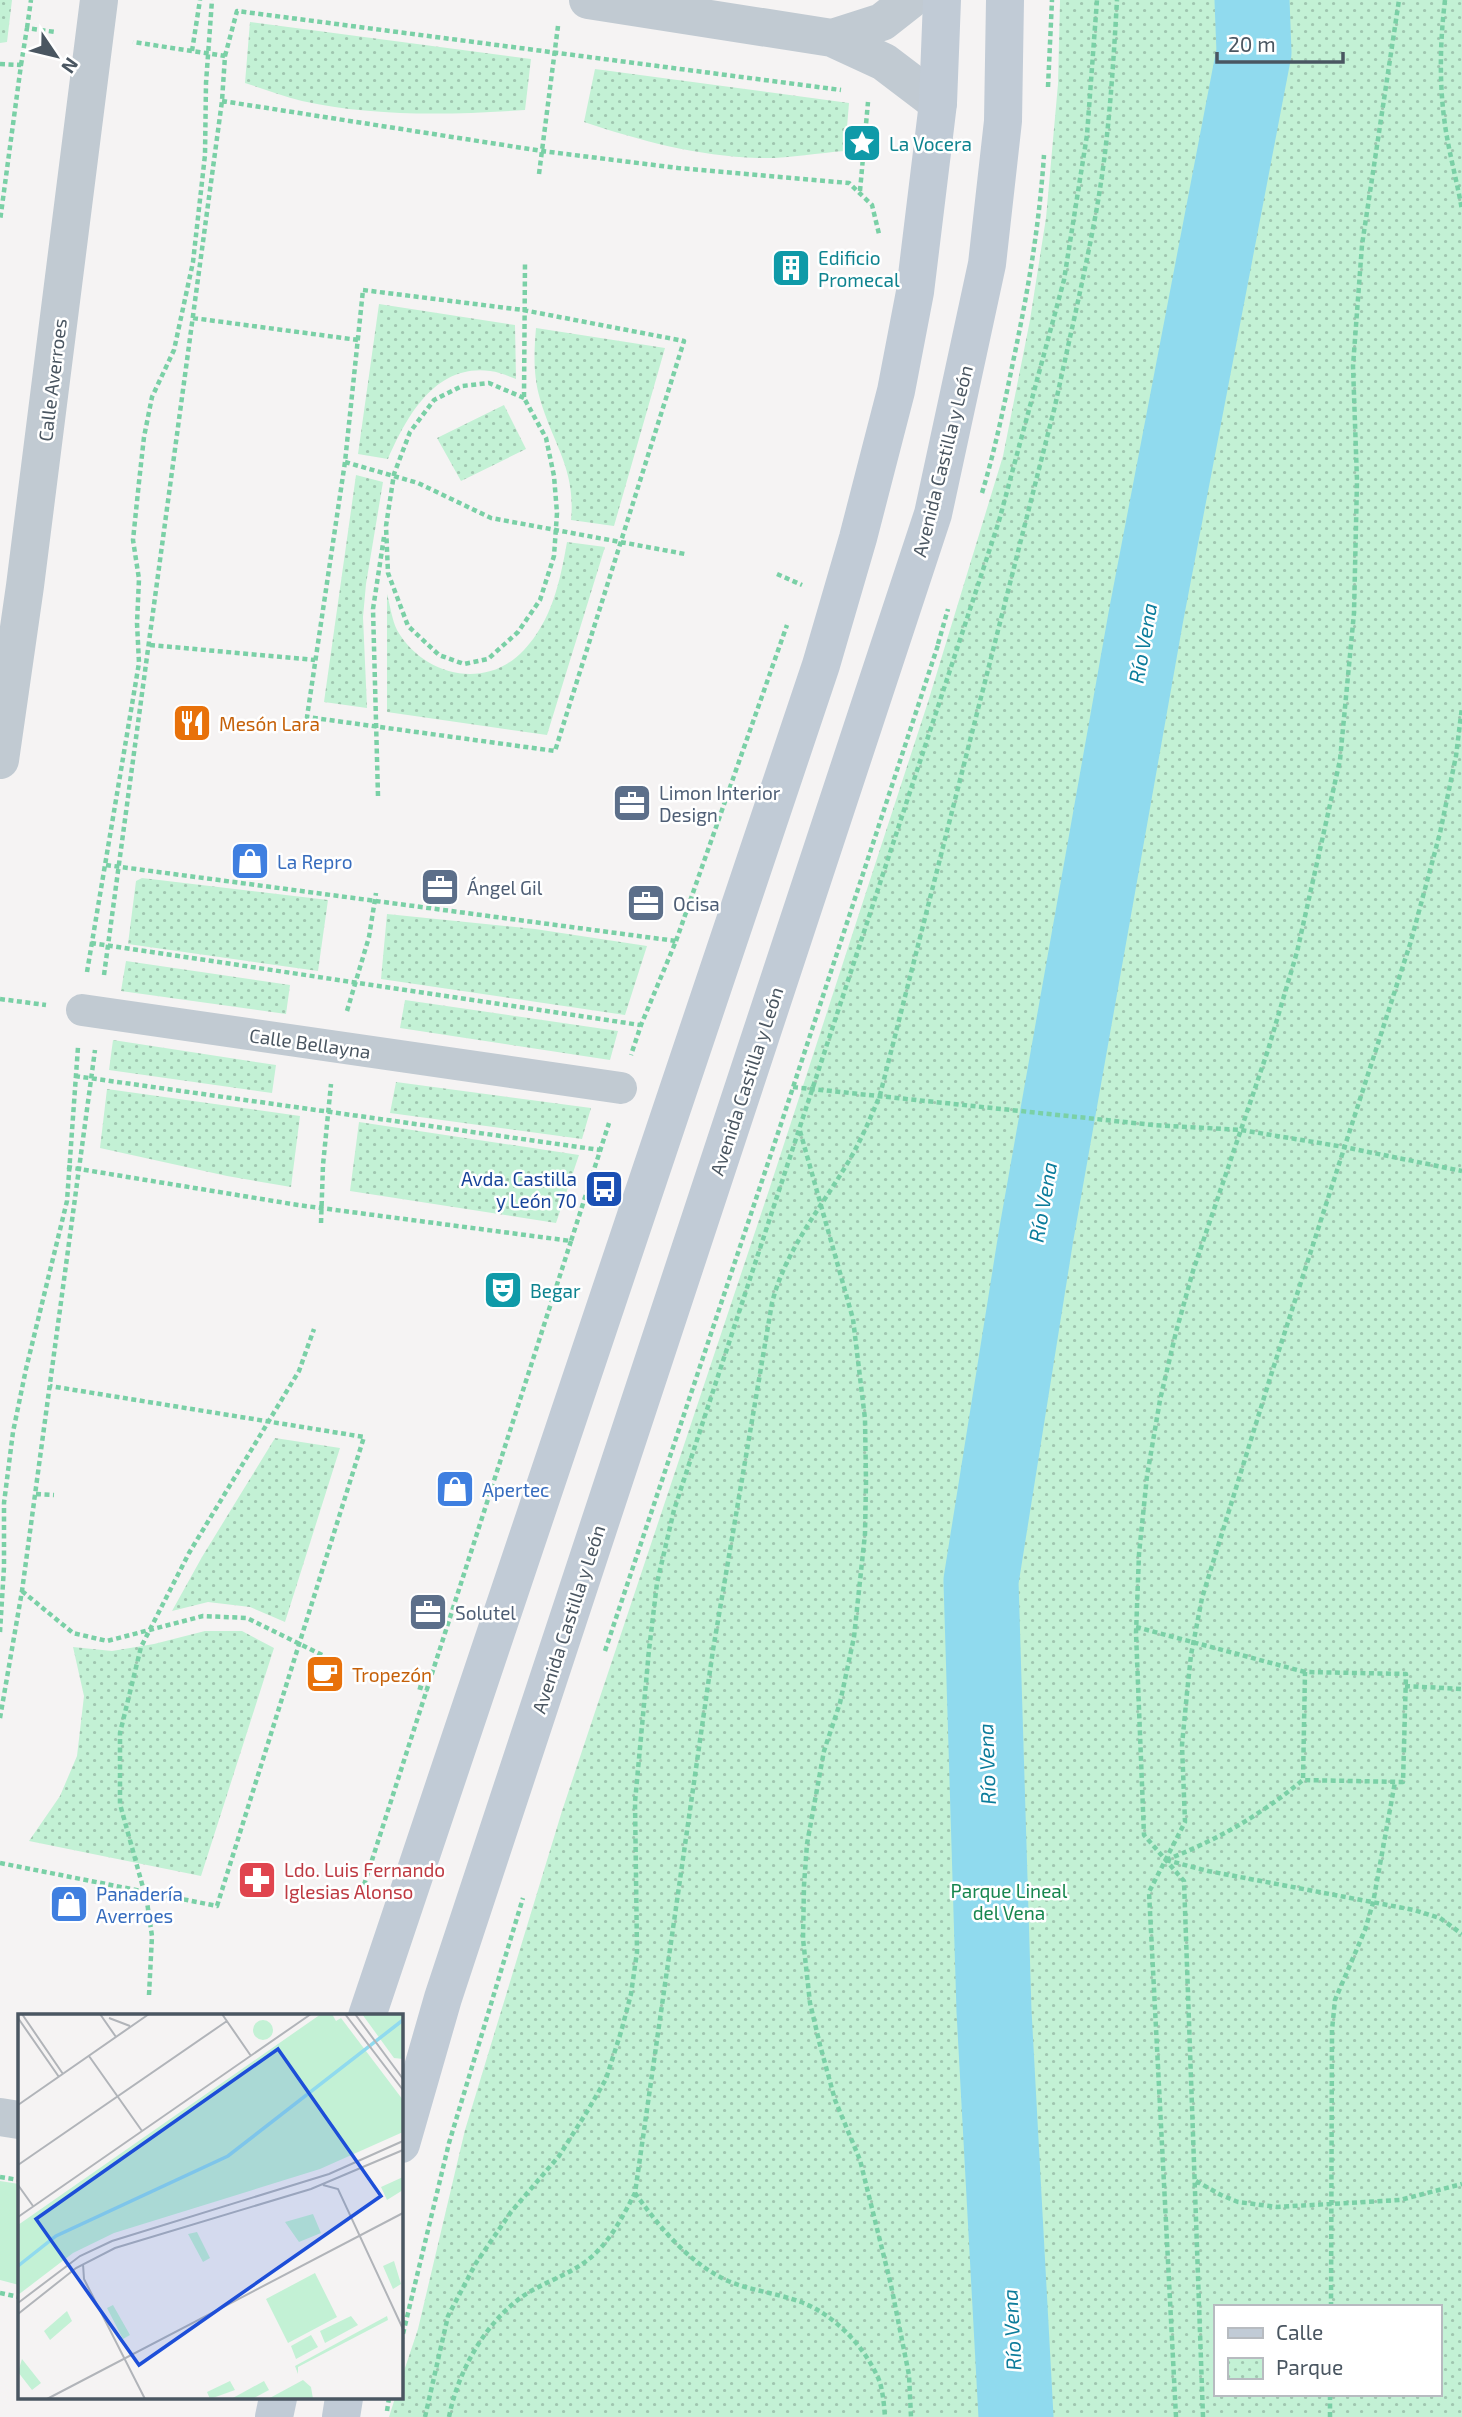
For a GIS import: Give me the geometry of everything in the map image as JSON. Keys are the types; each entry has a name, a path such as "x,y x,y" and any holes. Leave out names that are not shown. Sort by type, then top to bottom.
{"main road":[{"path":"368,2014 828,640 858,538 896,391 915,292 938,103 942,0"},
{"name":"Avenida Castilla y León","path":"402,2141 443,1998 933,514 987,264 1003,121 1005,0"}],"street":[{"path":"832,38 882,22 910,0"},
{"path":"574,7 832,38 884,62 938,103"},
{"name":"Calle Averroes","path":"0,760 30,546 96,18"},
{"name":"Calle Bellayna","path":"91,1011 621,1088"},
{"path":"0,2117 18,2120"}],"path":[{"path":"0,221 31,0"},
{"path":"192,51 200,0"},
{"path":"0,1718 36,1494 92,1079 91,943 139,663 136,623 138,579 133,540 144,437 152,397 174,350 192,262 205,155 212,0"},
{"path":"425,2417 448,2316 476,2263 511,2212 559,2156 588,2110 606,2079 621,2032 631,1994 637,1952 635,1802 657,1583 674,1510 999,521 1037,386 1064,280 1077,205 1087,135 1097,0"},
{"path":"449,2417 453,2396 462,2374 482,2339 500,2315 523,2296 588,2260 600,2249 621,2220 635,2193 713,1650 772,1303 779,1277 796,1242 850,1158 880,1095 1055,406 1073,325 1097,206 1108,128 1117,0"},
{"path":"1203,2417 1184,1881 1144,1835 1136,1627 1139,1554 1147,1476 1160,1400 1193,1271 1297,952 1340,760 1354,613 1357,481 1353,366 1362,245 1399,0"},
{"path":"1445,0 1440,63 1442,92 1445,125 1462,210"},
{"path":"539,174 556,52 574,7"},
{"path":"0,1632 4,1503 13,1432 67,1201 75,1076 108,946 222,101 225,56 237,11 842,90"},
{"path":"27,28 96,18 192,51 225,56"},
{"path":"0,64 21,65"},
{"path":"222,101 542,151 678,168 849,183 872,205 881,245"},
{"path":"386,526 388,573 408,626 439,655 464,664 488,659 518,632 540,600 554,556 557,513 554,476 546,438 524,398 525,263"},
{"path":"363,290 523,310 684,341 555,751 307,717 345,462 358,340 363,290"},
{"path":"193,318 358,340"},
{"path":"378,796 373,609 394,474 410,432 434,400 462,386 489,383 524,398"},
{"path":"345,462 418,483 491,518 685,554"},
{"path":"777,575 801,584 796,597"},
{"path":"676,941 787,624"},
{"path":"149,645 315,660"},
{"path":"601,1661 938,645"},
{"path":"1176,2417 1149,1892 1185,1822 1182,1745 1194,1641 1202,1598 1411,941 1440,833 1456,756 1462,707"},
{"path":"376,893 376,900"},
{"path":"91,943 641,1025"},
{"path":"0,999 91,1011"},
{"path":"75,1076 600,1150"},
{"path":"793,1087 1153,1125 1241,1130 1462,1171"},
{"path":"800,1130 853,1319 865,1419 865,1534 854,1637 839,1703 824,1751 807,1844 803,1939 810,2003 820,2045 835,2100 860,2160 891,2285 909,2375 911,2417"},
{"path":"364,1885 571,1241"},
{"path":"149,1995 152,1937 145,1892 120,1804 120,1733 141,1647 189,1553 299,1371 314,1329"},
{"path":"0,1863 217,1906 364,1437 50,1386"},
{"path":"36,1494 54,1495"},
{"path":"22,1591 73,1633 107,1641 203,1616 247,1618 324,1656"},
{"path":"1136,1627 1305,1672 1406,1674 1403,1782 1303,1780 1269,1808 1234,1830 1165,1860"},
{"path":"1303,1780 1305,1672"},
{"path":"1405,1686 1462,1689"},
{"path":"418,1687 426,1689"},
{"path":"1331,2305 1332,2030 1335,2000 1373,1903 1395,1782"},
{"path":"1165,1860 1208,1871 1414,1910 1440,1918 1462,1934"},
{"path":"402,2338 449,2143 524,1895"},
{"path":"0,2177 18,2180"},
{"path":"1195,2180 1221,2195 1248,2204 1277,2207 1400,2200 1462,2184"},
{"path":"635,2193 675,2243 727,2280 803,2303 826,2316 849,2335 867,2357 879,2381 885,2417"},
{"path":"0,2293 18,2297"},
{"path":"1330,2396 1330,2417"}],"green space":[{"path":"0,0 12,0 7,42 0,43"},
{"name":"Parque Lineal del Vena","path":"1060,0 1462,0 1462,2417 389,2417 394,2400 402,2400 402,2377 418,2329 465,2130 562,1811 928,702 1003,456 1030,320 1046,218 1058,84"},
{"path":"250,22 531,59 525,110 441,114 385,112 330,106 281,95 245,83"},
{"path":"595,69 849,103 845,151 791,157 735,157 691,151 584,122"},
{"path":"379,304 515,325 516,379 490,371 471,371 454,376 439,384 414,410 388,459 358,454"},
{"path":"536,328 665,348 614,526 571,520 572,502 567,471 545,415 536,381"},
{"path":"504,405 526,449 461,481 437,438"},
{"path":"356,475 383,482 363,617 367,708 324,702"},
{"path":"567,542 605,547 547,735 387,712 387,594 397,630 408,646 422,658 456,673 492,671 509,663 524,650 542,626 558,586"},
{"path":"142,878 328,900 318,971 128,944 136,881"},
{"path":"387,914 535,929 647,946 625,1015 381,979"},
{"path":"126,961 290,985 286,1014 121,991"},
{"path":"405,1000 618,1031 610,1060 400,1028"},
{"path":"113,1040 276,1065 272,1093 109,1070"},
{"path":"396,1082 591,1108 582,1139 390,1113"},
{"path":"107,1089 300,1116 291,1187 100,1148"},
{"path":"359,1122 579,1155 556,1223 350,1191"},
{"path":"275,1438 340,1448 285,1622 250,1607 208,1602 172,1611 202,1557"},
{"path":"205,1631 242,1631 274,1648 201,1876 29,1841 60,1796 77,1756 84,1696 73,1647 112,1651"},
{"path":"0,2181 18,2184 18,2285 0,2280"}],"waterway":[{"name":"Río Vena","path":"1016,2417 994,2011 981,1581 1036,1236 1146,616 1254,52 1252,0"}],"place":[{"name":"La Vocera","path":"862,143"},
{"name":"Edificio Promecal","path":"791,268"},
{"name":"Mesón Lara","path":"192,723"},
{"name":"Limon Interior Design","path":"632,803"},
{"name":"La Repro","path":"250,861"},
{"name":"Ángel Gil","path":"440,887"},
{"name":"Ocisa","path":"646,903"},
{"name":"Avda. Castilla y León 70","path":"604,1189"},
{"name":"Begar","path":"503,1290"},
{"name":"Apertec","path":"455,1489"},
{"name":"Solutel","path":"428,1612"},
{"name":"Tropezón","path":"325,1674"},
{"name":"Ldo. Luis Fernando Iglesias Alonso","path":"257,1880"},
{"name":"Panadería Averroes","path":"69,1904"}]}
